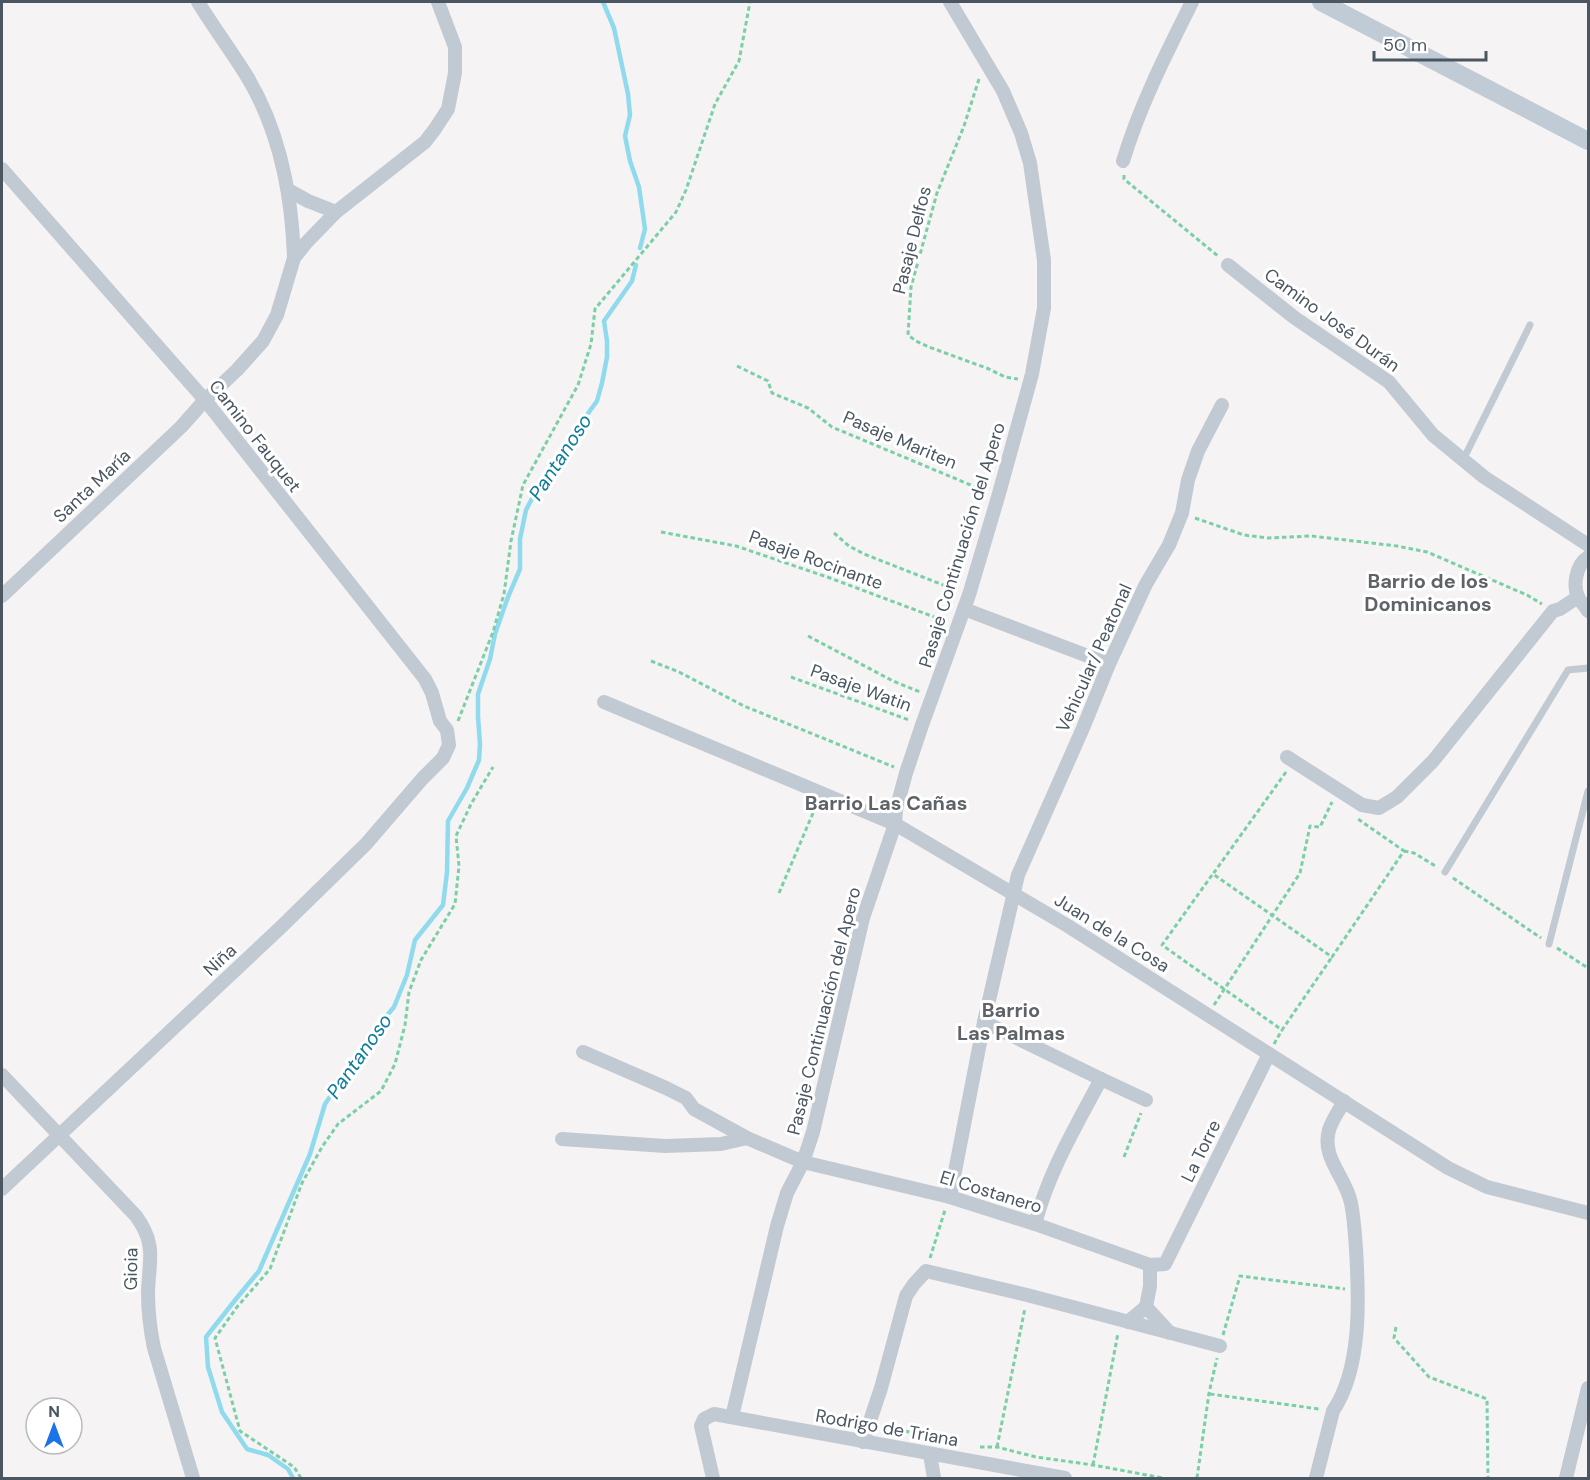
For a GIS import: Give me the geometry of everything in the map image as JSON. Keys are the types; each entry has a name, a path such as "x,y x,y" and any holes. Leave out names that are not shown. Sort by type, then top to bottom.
{"street":[{"path":"198,2 249,79 278,146 288,190 294,258"},
{"path":"294,258 336,212 425,142 448,109 455,73 455,46 438,2"},
{"path":"950,2 985,60"},
{"path":"1123,161 1148,93 1192,2"},
{"path":"1321,2 1588,141"},
{"name":"Pasaje Continuación del Apero","path":"732,1417 777,1226 787,1193 803,1162 813,1132 863,918 895,824 896,810 906,773 966,602 1032,374 1044,308 1044,260 1030,163 1011,108 985,60"},
{"name":"Camino Fauquet","path":"2,169 205,400 425,680 432,693 440,721 447,730 449,745"},
{"path":"288,190 336,212"},
{"name":"Santa María","path":"2,596 181,427 263,341 277,315 294,258"},
{"name":"Camino José Durán","path":"1228,264 1295,318 1389,382 1433,435 1484,477 1588,544"},
{"name":"Vehicular/ Peatonal","path":"950,1197 984,1022 1018,875 1109,664 1146,584 1169,545 1182,513 1188,480 1198,451 1222,405"},
{"path":"1588,558 1584,560 1578,571 1575,584 1578,597 1588,611"},
{"path":"1287,764 1362,804 1379,808 1397,797 1432,761 1554,611 1578,597"},
{"path":"966,602 1109,664"},
{"name":"Juan de la Cosa","path":"604,702 895,824 1068,926 1449,1168 1487,1187 1588,1213"},
{"name":"Niña","path":"2,1189 279,929 366,844 443,758 449,745"},
{"path":"984,1022 1146,1100"},
{"path":"583,1052 686,1098 694,1109 747,1138 803,1162"},
{"name":"La Torre","path":"1165,1264 1269,1054"},
{"name":"Gioia","path":"2,1075 145,1228 150,1240 148,1313 154,1348 193,1479"},
{"path":"1035,1224 1054,1167 1101,1079"},
{"path":"1316,1479 1333,1411 1339,1402 1350,1368 1358,1324 1359,1290 1351,1199 1329,1156 1328,1148 1330,1127 1344,1101"},
{"path":"562,1138 665,1146 721,1144 747,1138"},
{"name":"El Costanero","path":"803,1162 950,1197 1150,1265 1165,1264"},
{"path":"1125,1321 1146,1307 1150,1286 1150,1265"},
{"path":"863,1442 881,1388 906,1296 926,1271 1220,1346"},
{"path":"1146,1307 1170,1333"},
{"path":"1566,1479 1588,1388"},
{"name":"Rodrigo de Triana","path":"713,1479 701,1426 704,1419 714,1414 1065,1479"},
{"path":"930,1454 934,1479"}],"lane":[{"path":"1463,460 1530,325"},
{"path":"1444,872 1568,670 1588,668"},
{"path":"1549,944 1588,791"}],"path":[{"path":"449,745 493,632 504,594 524,485 578,385 591,344 595,309 676,212 686,190 715,104 739,61 750,2"},
{"name":"Pasaje Delfos","path":"985,60 964,126 939,186 922,245 911,287 908,335 929,347 1005,377 1024,380 1030,379 1032,374"},
{"path":"1123,161 1124,179 1228,264"},
{"name":"Pasaje Mariten","path":"737,366 768,381 772,393 808,408 832,427 998,497"},
{"path":"1182,513 1244,535 1268,538 1311,536 1397,546 1427,552 1527,595 1554,611"},
{"name":"Pasaje Rocinante","path":"661,532 736,546 958,626"},
{"path":"834,533 849,546 864,554 966,602"},
{"path":"808,636 893,681 933,697"},
{"path":"651,661 679,672 744,706 906,773"},
{"name":"Pasaje Watin","path":"791,678 922,725"},
{"path":"1287,764 1162,945 1282,1030 1404,851"},
{"path":"301,1479 294,1467 240,1431 215,1338 237,1307 270,1269 302,1183 322,1147 338,1124 381,1091 395,1064 405,1025 408,992 421,960 455,904 459,866 456,836 471,804 493,767"},
{"path":"779,893 821,792"},
{"path":"1208,1014 1300,873 1310,826 1320,826 1332,801"},
{"path":"1350,813 1404,851 1414,853 1444,872 1588,968"},
{"path":"1213,874 1332,957"},
{"path":"1124,1157 1146,1100"},
{"path":"926,1271 950,1197"},
{"path":"1197,1479 1209,1393 1240,1276 1359,1290"},
{"path":"997,1447 1027,1295"},
{"path":"1093,1465 1125,1321"},
{"path":"1396,1328 1394,1338 1429,1377 1487,1399 1488,1479"},
{"path":"1209,1393 1333,1411"},
{"path":"870,1422 943,1440"},
{"path":"972,1445 997,1447 1036,1457 1093,1465 1162,1479"}],"waterway":[{"name":"Pantanoso","path":"603,2 614,28 628,94 630,115 625,136 639,187 645,229 640,248"},
{"name":"Pantanoso","path":"293,1478 288,1469 268,1455 247,1449 222,1412 208,1367 206,1337 259,1271 310,1154 325,1104 375,1030 394,1007 407,975 415,940 443,905 447,872 448,821 467,788 479,760 478,694 490,659 495,634 520,569 520,539 526,510 538,487 561,457 597,401 607,357 604,321 632,281 636,265"}],"district":[{"name":"Barrio de los Dominicanos","path":"1428,592"},
{"name":"Barrio Las Cañas","path":"886,803"},
{"name":"Barrio Las Palmas","path":"1011,1022"}]}
